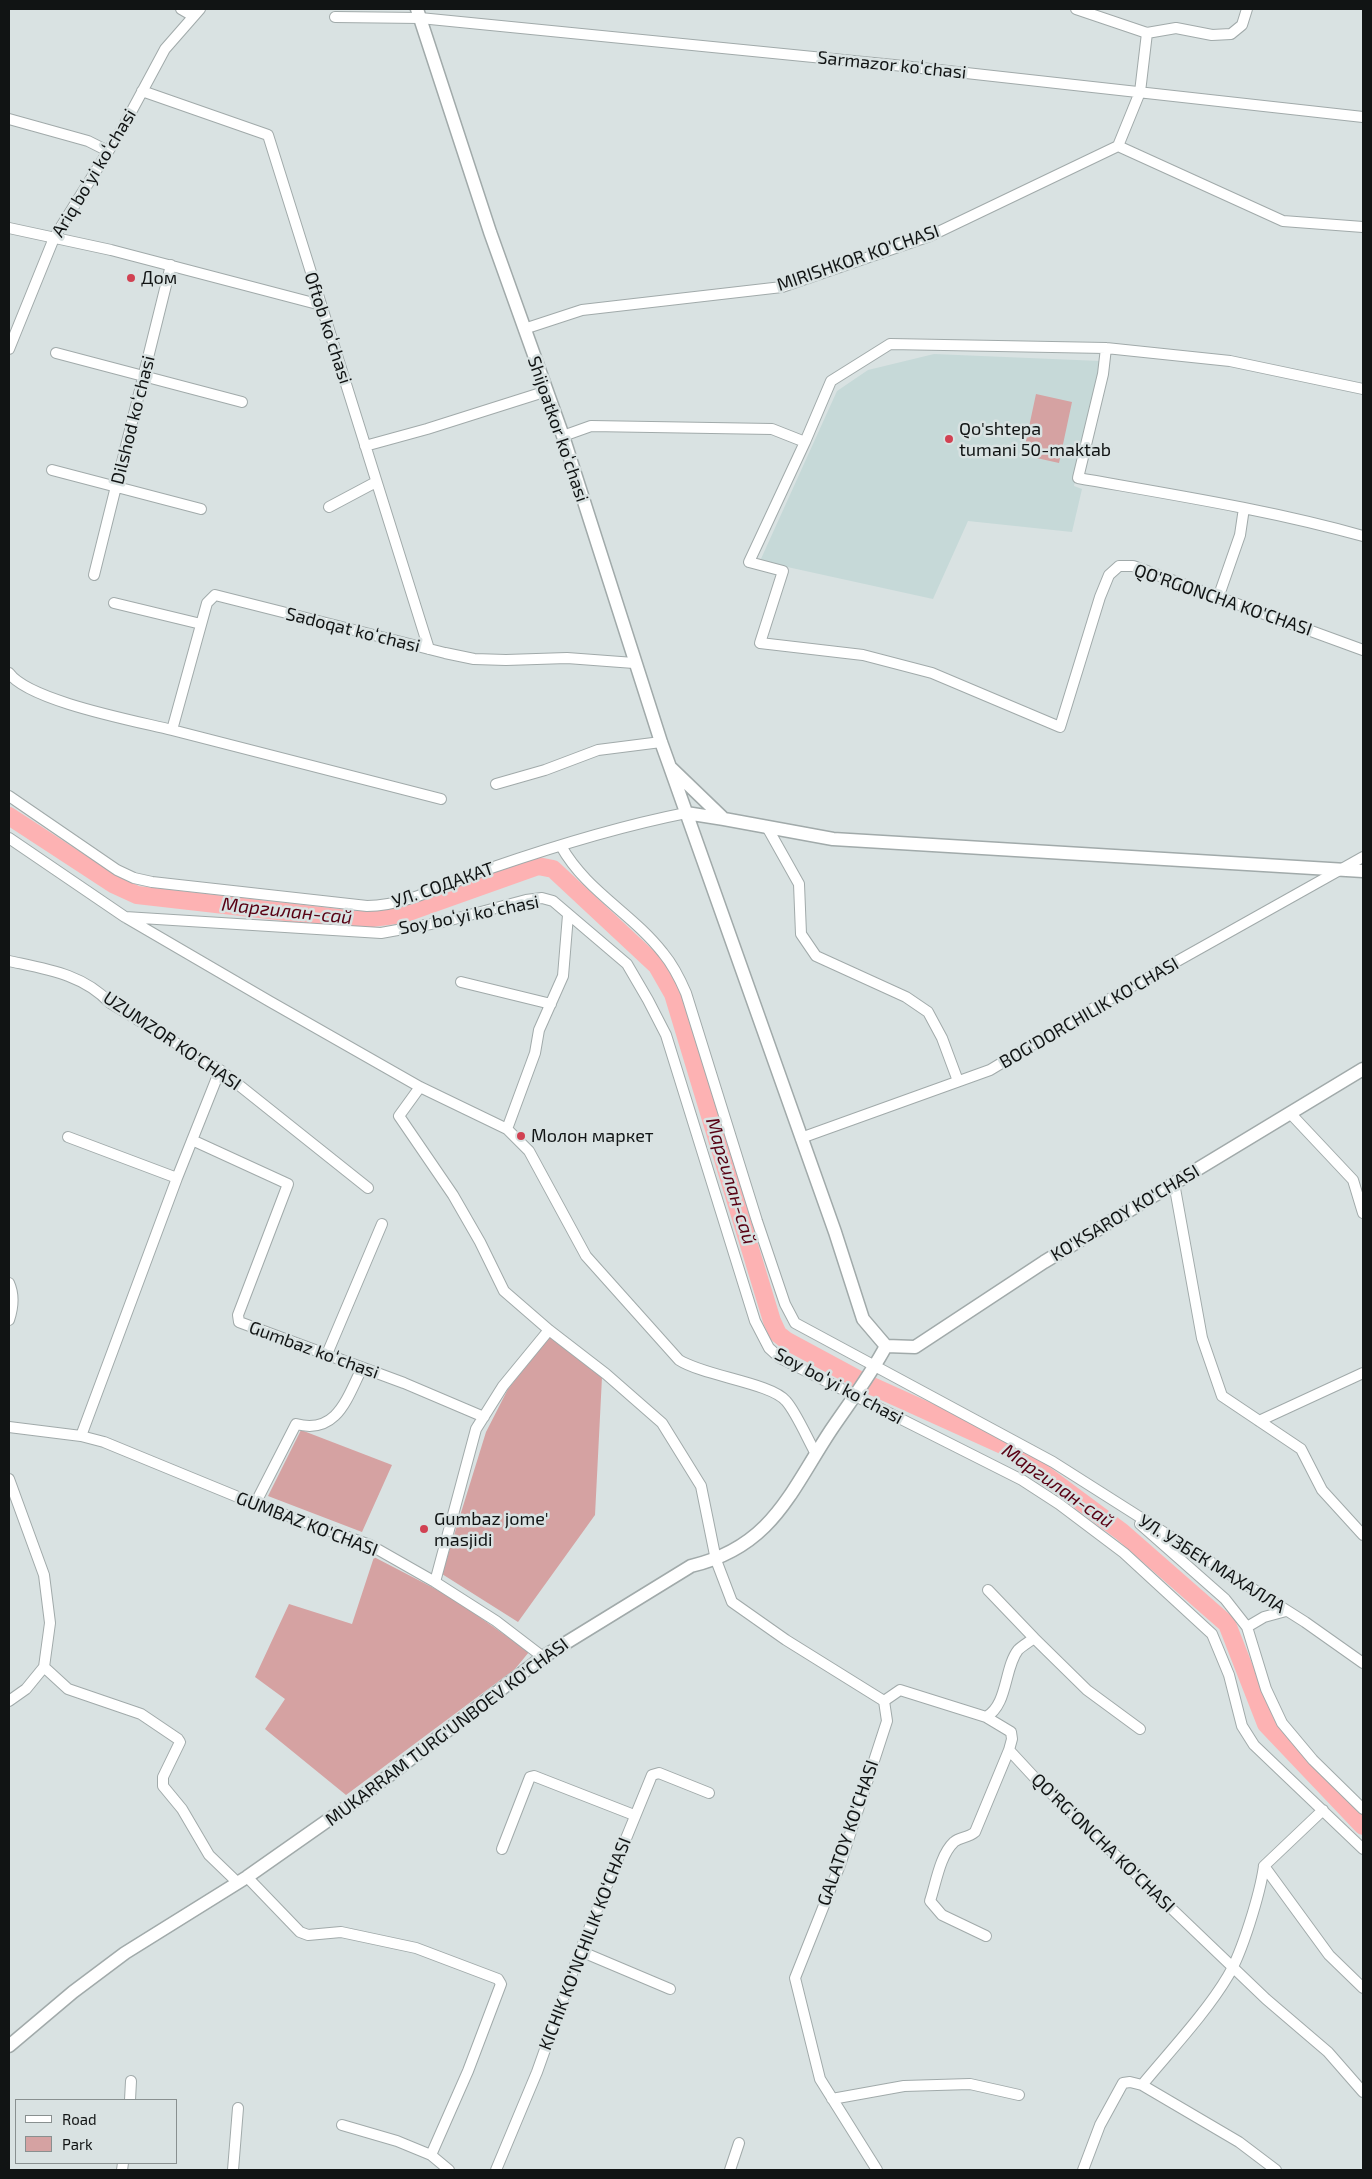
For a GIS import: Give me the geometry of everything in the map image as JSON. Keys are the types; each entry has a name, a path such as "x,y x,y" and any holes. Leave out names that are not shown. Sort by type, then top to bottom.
{"street":[{"path":"181,9 196,12"},
{"path":"1076,9 1147,33 1176,28 1212,35 1231,34 1242,25 1247,9"},
{"name":"Ariq boʻyi koʻchasi","path":"9,349 54,238 108,150 165,49 196,12"},
{"name":"Sarmazor koʻchasi","path":"335,17 418,14 1363,117"},
{"name":"Shijoatkor koʻchasi","path":"418,14 524,329 563,436 634,663 670,768 730,820"},
{"path":"1147,33 1140,92 1118,146 1283,221 1363,227"},
{"name":"Oftob koʻchasi","path":"142,91 268,135 429,649"},
{"path":"9,119 88,141 108,150"},
{"name":"MIRISHKOR KO'CHASI","path":"524,329 582,310 782,287 930,236 1118,146"},
{"path":"9,228 171,266 321,305"},
{"name":"Dilshod koʻchasi","path":"94,575 171,266"},
{"name":"QO'RGONCHA KO'CHASI","path":"1363,389 1230,361 1106,348 890,344 831,381 749,562 783,572 760,642 863,655 932,673 1060,727 1100,597 1109,575 1118,566 1133,566 1363,650"},
{"path":"1106,348 1104,374 1078,478 1244,508 1321,524 1363,536"},
{"path":"56,353 242,402"},
{"path":"365,446 427,429 547,391"},
{"path":"563,436 591,426 772,429 805,442"},
{"path":"52,470 201,509"},
{"path":"329,507 376,482"},
{"path":"1218,598 1240,535 1244,508"},
{"name":"Sadoqat koʻchasi","path":"172,730 209,599 219,596 474,659 567,658 634,663"},
{"path":"114,603 201,624"},
{"path":"9,673 27,688 86,708 441,799"},
{"path":"496,784 545,770 598,750 661,742"},
{"path":"670,768 863,1319 886,1346"},
{"name":"УЛ. СОДАКАТ","path":"9,796 117,870 134,878 174,885 342,904 391,904 492,868 635,823 686,813"},
{"path":"686,813 833,839 1363,871"},
{"path":"767,827 799,884 801,934 816,956 906,997 928,1012 942,1038 958,1081"},
{"name":"Soy boʻyi koʻchasi","path":"9,838 125,916 420,1087 507,1129 529,1151 586,1256 679,1360 691,1368 770,1391 786,1400 816,1454"},
{"name":"УЛ. УЗБЕК МАХАЛЛА","path":"561,846 581,876 650,939 677,972 686,993 747,1190 790,1315 800,1328 875,1366 1053,1462 1286,1611 1363,1663"},
{"name":"BOG'DORCHILIK KO'CHASI","path":"801,1138 990,1070 1090,1010 1363,857"},
{"name":"Soy boʻyi koʻchasi","path":"125,916 380,933 447,921 526,900 542,898 553,901 627,964 666,1035 736,1265 755,1321 769,1348 780,1358 1022,1480 1060,1504 1124,1553 1212,1634 1229,1674 1242,1726 1254,1745 1363,1849"},
{"path":"507,1129 535,1053 539,1030 563,976 568,915"},
{"name":"UZUMZOR KO'CHASI","path":"9,961 51,970 87,982 97,989 110,1003 220,1070 368,1188"},
{"path":"461,982 551,1004"},
{"name":"KO'KSAROY KO'CHASI","path":"886,1346 915,1347 1044,1262 1363,1069"},
{"path":"81,1436 177,1178 220,1070"},
{"path":"420,1087 399,1116 453,1195 480,1242 504,1291 549,1330 606,1374 662,1423 701,1486 716,1560 732,1602 786,1640 884,1701 900,1690 986,1717 1011,1732 1012,1739 1009,1750 975,1832 968,1838 956,1841 950,1847 940,1867 930,1901 942,1915 986,1936"},
{"path":"1290,1113 1354,1180 1363,1213"},
{"path":"68,1137 177,1178"},
{"name":"Gumbaz koʻchasi","path":"192,1140 288,1184 237,1318 242,1323 327,1354 484,1417"},
{"path":"1174,1183 1202,1338 1222,1396 1301,1450 1322,1490 1363,1535"},
{"path":"327,1354 382,1224"},
{"path":"9,1283 12,1289 9,1320"},
{"path":"435,1582 468,1453 476,1429 503,1386 549,1330"},
{"name":"MUKARRAM TURG'UNBOEV KO'CHASI","path":"9,2046 73,1992 125,1953 242,1880 361,1797 542,1657 691,1566 716,1560 752,1539 770,1522 807,1472 816,1454 875,1366 886,1346"},
{"path":"255,1504 296,1424 315,1428 324,1425 343,1404 362,1368"},
{"path":"1259,1421 1363,1373"},
{"name":"GUMBAZ KO'CHASI","path":"9,1427 81,1436 104,1442 255,1504 370,1545 435,1582 496,1621 542,1657"},
{"path":"9,1479 44,1576 50,1623 44,1667 26,1689 9,1701"},
{"path":"1108,1498 1225,1599 1247,1627 1266,1689 1282,1723 1312,1760 1363,1809"},
{"path":"988,1590 1087,1690 1140,1729"},
{"path":"1247,1627 1264,1617 1286,1611"},
{"path":"986,1717 992,1714 1001,1697 1017,1651 1034,1638"},
{"path":"44,1667 68,1689 142,1714 178,1738 180,1742 163,1777 163,1786 182,1809 209,1856 242,1880 300,1932 308,1935 341,1932 416,1948 498,1979 501,1984 468,2071 431,2155"},
{"name":"GALATOY KO'CHASI","path":"877,2170 820,2079 795,1978 840,1865 887,1721 884,1701"},
{"name":"QO‘RG‘ONCHA KO‘CHASI","path":"1009,1750 1034,1778 1266,1999 1328,2052 1363,2092"},
{"name":"KICHIK KO‘NCHILIK KO‘CHASI","path":"496,2170 538,2072 580,1952 634,1815 652,1775 659,1773 709,1793"},
{"path":"502,1849 530,1777 534,1776 634,1815"},
{"path":"1142,2085 1193,2022 1233,1967 1262,1880 1264,1866 1323,1810"},
{"path":"1264,1866 1329,1955 1363,1988"},
{"path":"580,1952 670,1989"},
{"path":"130,2099 131,2081"},
{"path":"1084,2170 1100,2125 1122,2083 1130,2082 1142,2085 1239,2142 1276,2170"},
{"path":"832,2099 904,2086 970,2084 1019,2095"},
{"path":"233,2170 238,2108"},
{"path":"342,2125 431,2155 449,2170"},
{"path":"730,2170 739,2143"}],"shaded area":[{"name":"Qo'shtepa tumani 50-maktab","path":"934,354 1100,361 1074,486 1082,489 1072,532 968,521 933,599 760,561 837,391 868,370"}],"green space":[{"path":"1036,394 1072,402 1059,463 1023,455"},
{"path":"551,1335 602,1377 595,1515 518,1622 442,1574 486,1432 508,1389"},
{"path":"301,1430 392,1465 362,1532 268,1496"},
{"path":"374,1557 451,1597 529,1652 515,1669 346,1795 265,1729 285,1699 255,1677 289,1604 352,1624"}],"waterway":[{"name":"Маргилан-сай","path":"9,816 113,884 137,895 356,920 403,914 538,866 553,869 657,966 673,994 772,1321 778,1334 787,1341 863,1382 1009,1448 1122,1532 1227,1624 1266,1724 1363,1826"}],"place":[{"name":"Дом","path":"131,278"},
{"name":"Qo'shtepa tumani 50-maktab","path":"949,439"},
{"name":"Молон маркет","path":"521,1136"},
{"name":"Gumbaz jome' masjidi","path":"424,1529"}]}
